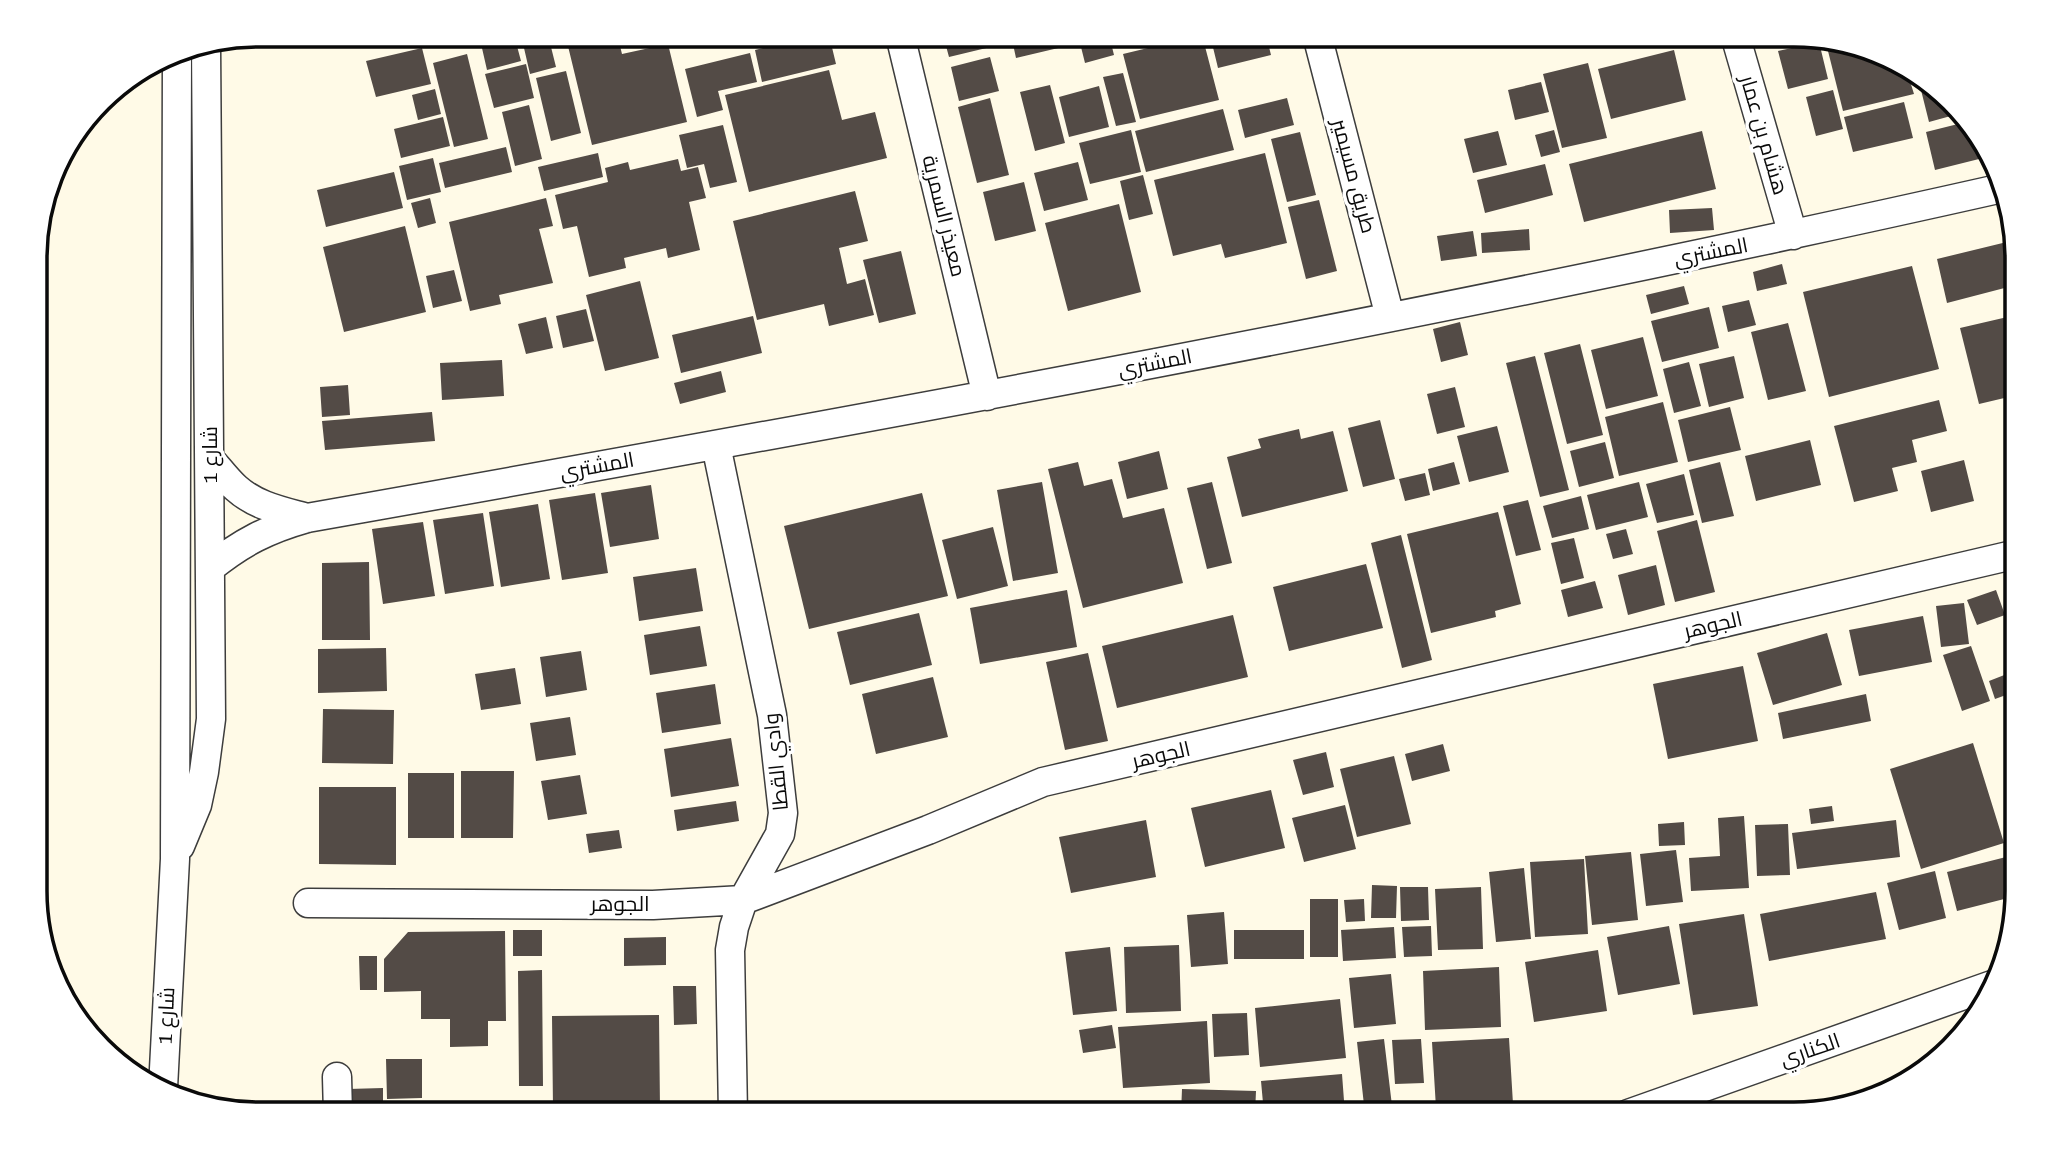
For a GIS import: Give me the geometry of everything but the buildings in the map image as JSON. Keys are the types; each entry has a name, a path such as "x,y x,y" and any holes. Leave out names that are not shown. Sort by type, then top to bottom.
{"street":[{"name":"معيذر السمرية","path":"903,47 987,396"},
{"name":"طريق مسيمير","path":"1320,47 1390,317"},
{"name":"هشام بن عمار","path":"1738,47 1793,235"},
{"name":"شارع 1","path":"175,859 197,805 211,719 206,54"},
{"name":"شارع 1","path":"163,1079 175,859 177,64"},
{"name":"المشتري","path":"210,568 255,536 307,517 987,396 1793,235 1994,190"},
{"name":"وادي القطا","path":"716,446 772,715 783,813 780,834 743,900 734,927 730,950 733,1102"},
{"name":"المشتري","path":"210,459 236,488 251,499 270,508 307,517"},
{"name":"الجوهر","path":"308,903 653,905 743,900 928,830 1043,782 2004,557"},
{"name":"الكناري","path":"1664,1101 1980,989"},
{"path":"337,1077 338,1102"}]}
